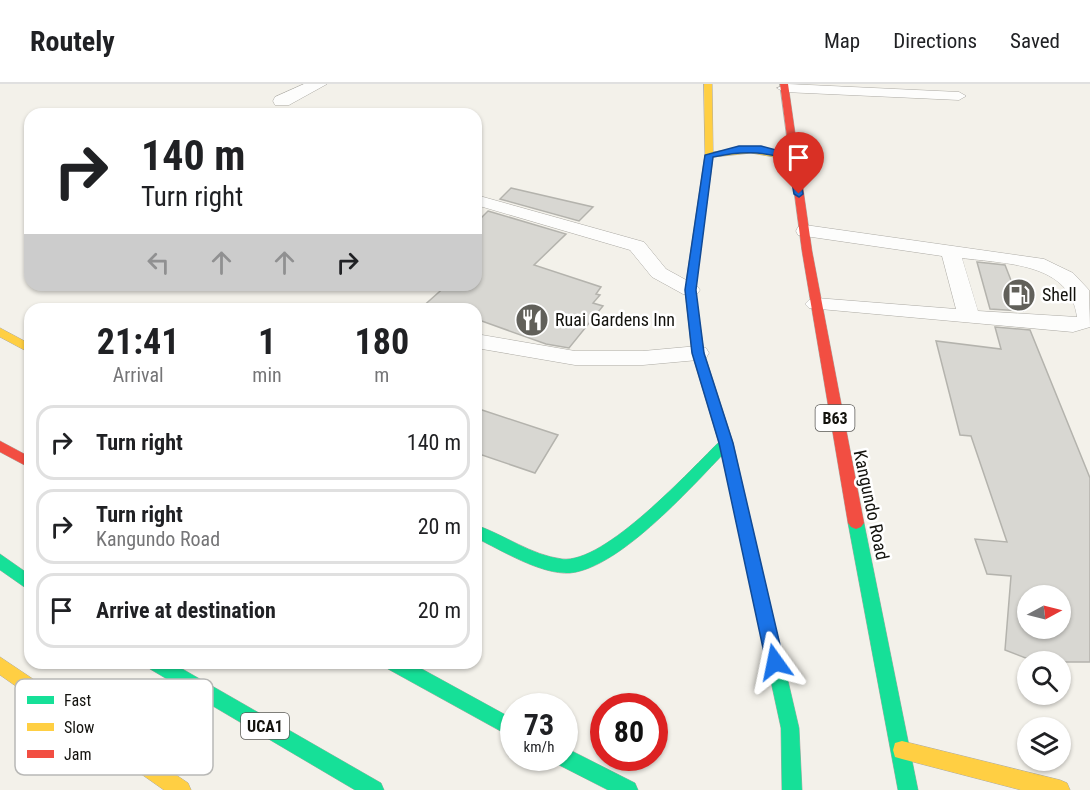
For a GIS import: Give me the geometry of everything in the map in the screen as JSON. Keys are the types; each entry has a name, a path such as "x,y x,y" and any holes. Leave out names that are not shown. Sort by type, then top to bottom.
{"main road":[{"path":"708,84 709,155 690,290 698,353 726,443 790,728 792,790"},
{"name":"Kangundo Road","path":"784,86 792,157 806,231 829,389 903,750 908,790"},
{"path":"709,155 739,149 761,148 792,157"},
{"path":"0,333 24,346"},
{"path":"482,533 558,563 569,566 586,564 620,541 726,443"},
{"path":"0,446 24,460"},
{"path":"0,561 24,579"},
{"path":"0,665 20,679"},
{"name":"UCA1","path":"166,669 183,679"},
{"path":"405,669 500,722"},
{"name":"UCA1","path":"213,696 374,790"},
{"path":"903,750 1060,790"},
{"path":"578,764 628,790"},
{"path":"159,775 181,790"}],"street":[{"path":"282,101 318,84"}],"lane":[{"path":"784,86 959,96"},
{"path":"482,202 638,246 658,273 690,290"},
{"path":"806,231 1037,263 1063,273 1078,288 1086,303 1088,320 1072,325 816,304"},
{"path":"950,251 969,318"},
{"path":"482,342 575,358 643,358 698,353"}],"building":[{"path":"511,188 593,207 579,221 500,199"},
{"path":"488,211 566,234 534,265 601,287 596,294 600,295 593,303 603,306 569,348 546,344 482,321 482,303 427,303 440,291 482,291 482,217"},
{"path":"977,262 1005,265 1023,311 990,309"},
{"path":"995,327 1030,330 1090,478 1090,662 1071,662 1071,651 1017,651 1017,655 1005,650 1011,576 987,574 975,539 1007,542 971,436 960,435 936,341 1001,349"},
{"path":"482,410 558,435 535,473 482,455"}],"traffic: fast":[{"path":"482,534 547,562 570,566 587,561 608,550 630,534 674,495 726,443"},
{"path":"735,483 790,728 792,790"},
{"path":"856,523 908,790"},
{"path":"0,561 24,579"},
{"path":"166,669 183,679"},
{"path":"405,669 500,722"},
{"path":"213,696 374,790"},
{"path":"578,764 628,790"}],"traffic: slow":[{"path":"708,84 709,155 690,290 698,353 726,443 735,483"},
{"path":"709,155 751,150 792,157"},
{"path":"0,332 24,346"},
{"path":"0,665 20,679"},
{"path":"902,750 1060,790"},
{"path":"159,775 181,790"}],"traffic: jam":[{"path":"784,84 807,251 856,523"},
{"path":"0,446 24,460"}],"place":[{"name":"Shell","path":"1019,295"},
{"name":"Ruai Gardens Inn","path":"532,320"}],"route":[{"path":"775,662 726,443 698,353 690,290 709,155 739,149 761,148 792,157 799,194"}]}
